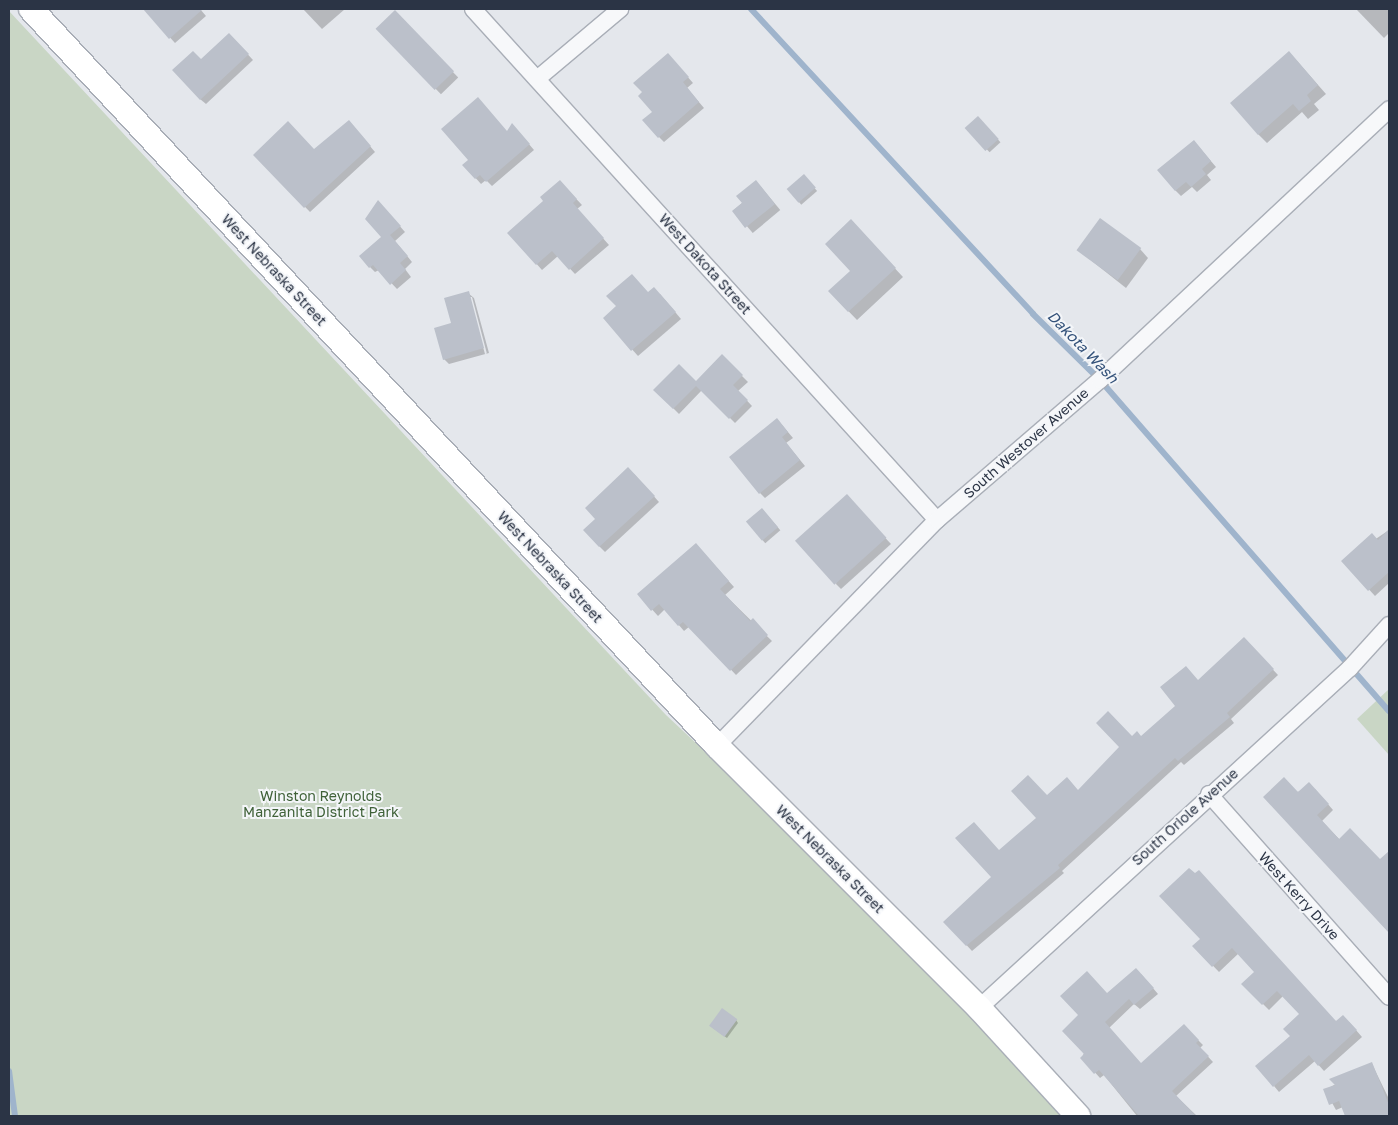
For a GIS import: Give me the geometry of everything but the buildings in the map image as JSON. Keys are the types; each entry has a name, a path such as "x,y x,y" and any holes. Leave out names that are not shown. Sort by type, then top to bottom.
{"street":[{"name":"West Nebraska Street","path":"31,9 717,746 979,1008 1078,1116"},
{"name":"West Dakota Street","path":"473,9 936,520"},
{"path":"537,79 620,9"},
{"name":"South Westover Avenue","path":"717,746 936,520 1100,380 1389,110"},
{"name":"South Oriole Avenue","path":"979,1008 1209,794 1350,668 1389,625"},
{"name":"West Kerry Drive","path":"1209,794 1389,997"}],"green space":[{"name":"Winston Reynolds Manzanita District Park","path":"9,11 666,715 807,847 968,1013 1062,1116 9,1116"},
{"path":"1389,689 1389,755 1357,719"}],"waterway":[{"name":"Dakota Wash","path":"751,9 1033,314 1100,380 1389,711"},
{"path":"9,1071 15,1116"}]}
